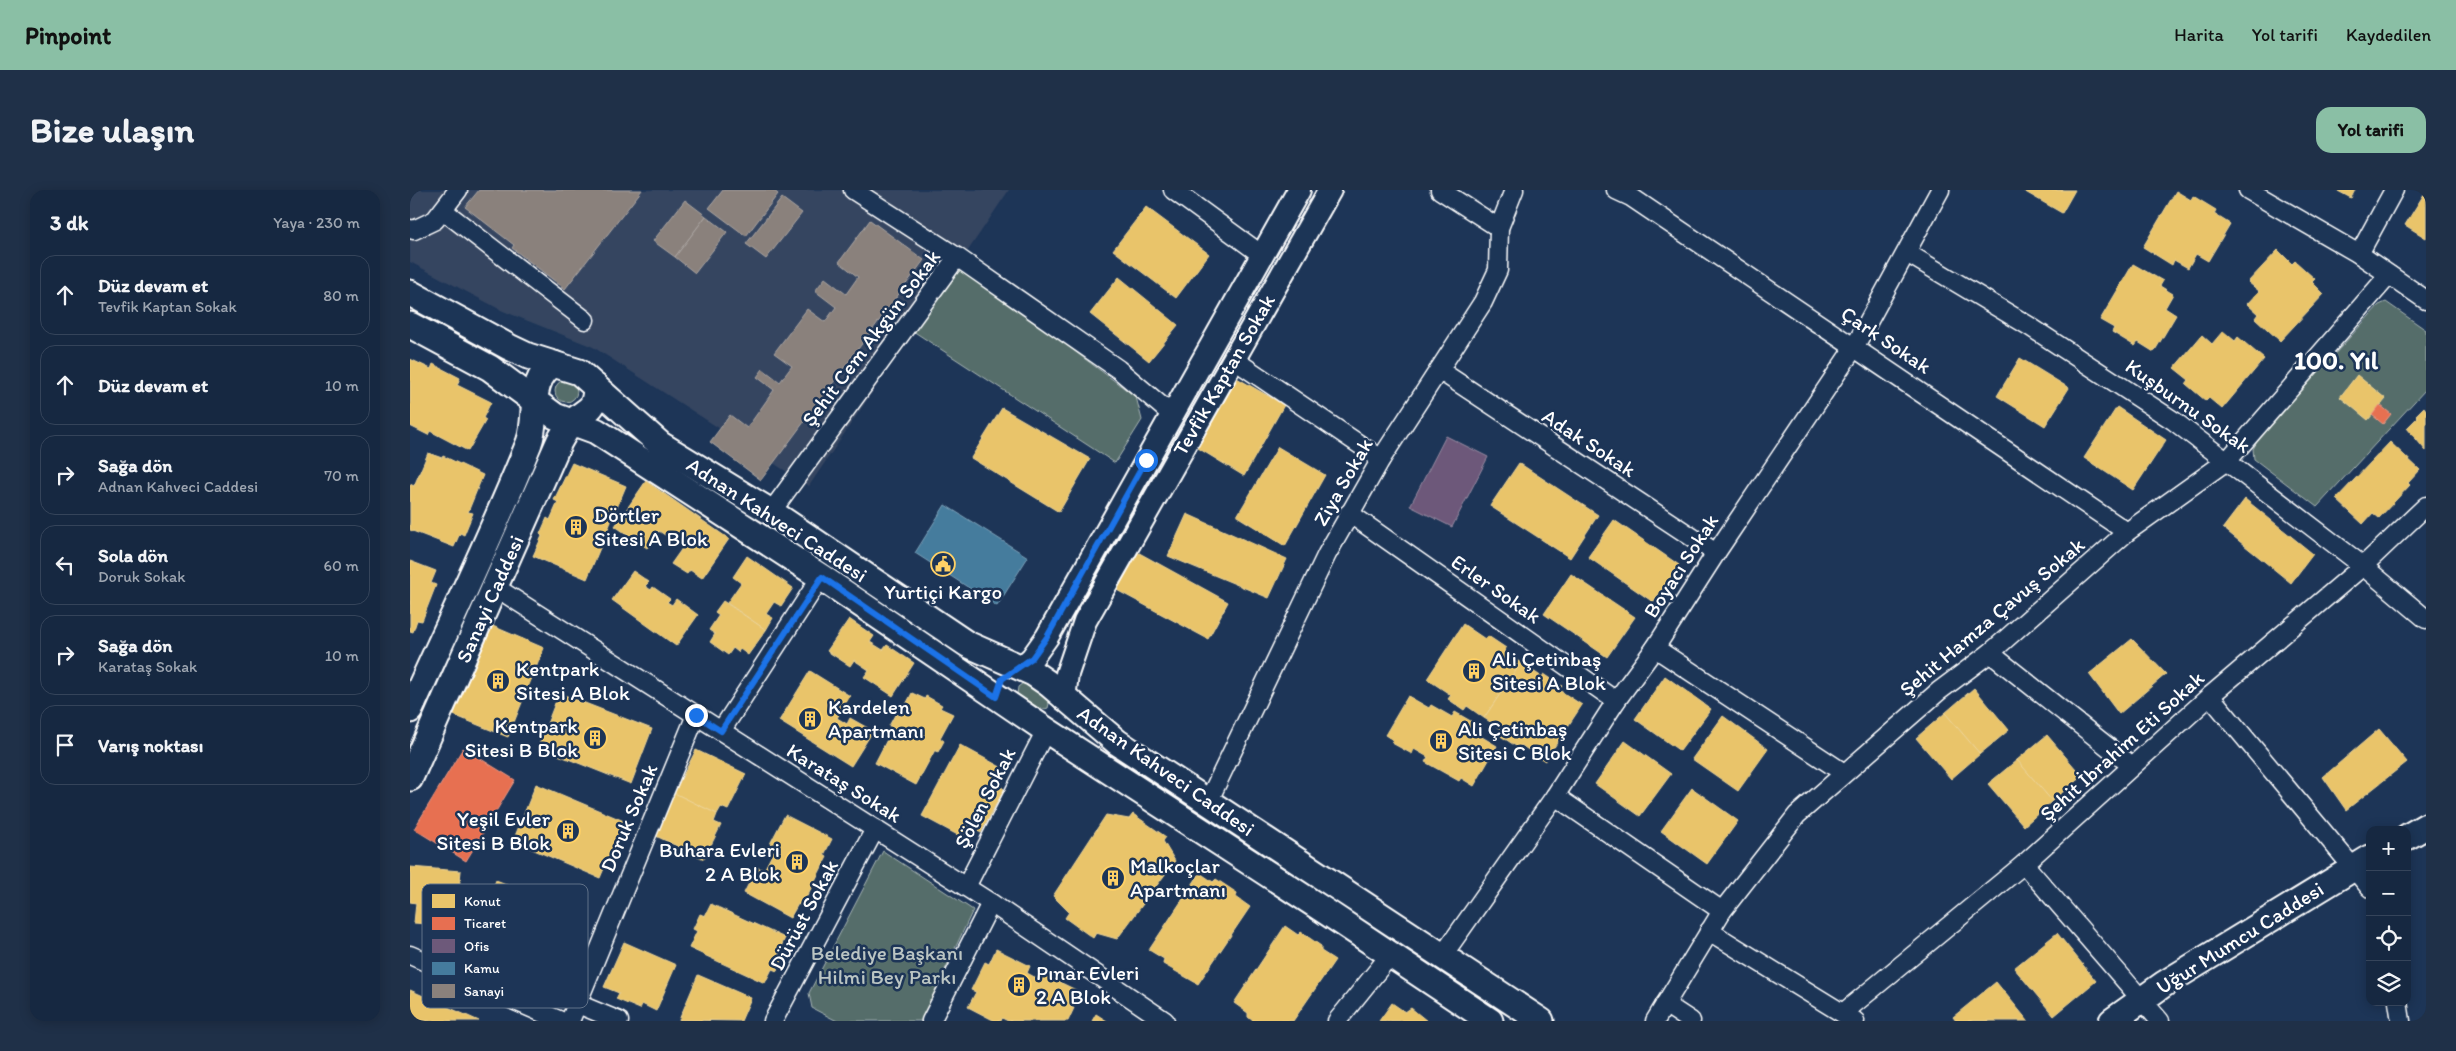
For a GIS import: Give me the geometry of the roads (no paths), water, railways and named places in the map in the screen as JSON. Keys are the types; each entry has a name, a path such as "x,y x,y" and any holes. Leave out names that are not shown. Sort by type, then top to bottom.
{"main road":[{"name":"Adnan Kahveci Caddesi","path":"410,293 509,347 554,364 570,367 579,372 660,445 770,512 967,644 1022,667 1049,684 1064,699 1117,742 1541,1021"},
{"name":"Adnan Kahveci Caddesi","path":"410,325 490,368 555,416 596,431 822,577 996,697 1391,954 1490,1021"},
{"path":"535,401 538,381 545,369 554,364"},
{"path":"573,421 585,414 592,406 596,387"},
{"name":"Sanayi Caddesi","path":"410,710 532,435 535,401"},
{"name":"Sanayi Caddesi","path":"410,778 559,442 573,421"},
{"path":"996,697 1002,679 1010,671 1022,667"},
{"path":"1046,730 1061,712 1064,699"},
{"path":"2411,835 2426,826"},
{"name":"Uğur Mumcu Caddesi","path":"2112,1021 2141,999 2361,863"}],"street":[{"path":"411,233 435,220 444,211 458,190"},
{"path":"853,190 958,257"},
{"path":"1173,190 1262,255"},
{"name":"Tevfik Kaptan Sokak","path":"1022,667 1032,658 1047,637 1299,190"},
{"name":"Tevfik Kaptan Sokak","path":"1064,699 1067,674 1085,620 1330,190"},
{"path":"1440,190 1499,228"},
{"name":"Ziya Sokak","path":"1208,802 1327,554 1349,514 1381,459 1483,302 1498,270 1499,228 1514,190"},
{"name":"Çark Sokak","path":"1616,190 1631,197 1855,346 2127,532"},
{"name":"Boyacı Sokak","path":"1443,955 1555,796 1616,701 1655,648 1716,553 1855,346 1940,190"},
{"path":"2248,190 2359,254 2426,300"},
{"path":"2359,254 2394,190"},
{"path":"444,211 585,320"},
{"name":"Kuşburnu Sokak","path":"1907,253 2105,375 2174,420 2363,566 2426,619"},
{"name":"Şehit Cem Akgün Sokak","path":"770,512 958,257 1118,369 1171,414"},
{"name":"Şehit Hamza Çavuş Sokak","path":"1654,1021 1722,911 1797,815 1939,691 1990,653 2127,532 2228,460 2389,275"},
{"path":"1233,359 1381,459"},
{"name":"Adak Sokak","path":"1439,370 1716,553"},
{"name":"Şehit İbrahim Eti Sokak","path":"1849,1017 2024,864 2210,696 2363,566 2426,506"},
{"name":"Erler Sokak","path":"1349,514 1616,701"},
{"path":"721,731 822,577"},
{"name":"Karataş Sokak","path":"495,587 966,886 1166,1021"},
{"path":"1655,648 1844,773"},
{"path":"1990,653 2132,766"},
{"path":"2210,696 2361,863 2366,877"},
{"name":"Doruk Sokak","path":"588,980 696,715"},
{"name":"Şölen Sokak","path":"966,886 1046,730"},
{"path":"1555,796 1722,911"},
{"name":"Dürüst Sokak","path":"773,1021 875,829"},
{"path":"2024,864 2160,1021"},
{"path":"931,1021 991,903"},
{"path":"1709,932 1849,1017"},
{"path":"1337,1021 1391,954"},
{"path":"410,955 422,960"},
{"path":"1665,1004 1691,1021"},
{"path":"2399,1006 2402,1021"},
{"path":"531,1008 561,1021"},
{"name":"Doruk Sokak","path":"570,1021 576,1008"},
{"path":"588,1008 619,1021"}],"place":[{"name":"Dörtler Sitesi A Blok","path":"576,527"},
{"name":"Yurtiçi Kargo","path":"943,564"},
{"name":"Ali Çetinbaş Sitesi A Blok","path":"1474,671"},
{"name":"Kentpark Sitesi A Blok","path":"498,681"},
{"name":"Kardelen Apartmanı","path":"810,719"},
{"name":"Kentpark Sitesi B Blok","path":"595,738"},
{"name":"Ali Çetinbaş Sitesi C Blok","path":"1441,741"},
{"name":"Yeşil Evler Sitesi B Blok","path":"568,831"},
{"name":"Buhara Evleri 2 A Blok","path":"797,862"},
{"name":"Malkoçlar Apartmanı","path":"1113,878"},
{"name":"Pınar Evleri 2 A Blok","path":"1019,985"}],"district":[{"name":"100. Yıl","path":"2336,360"}],"park label":[{"name":"Belediye Başkanı Hilmi Bey Parkı","path":"887,965"}]}
